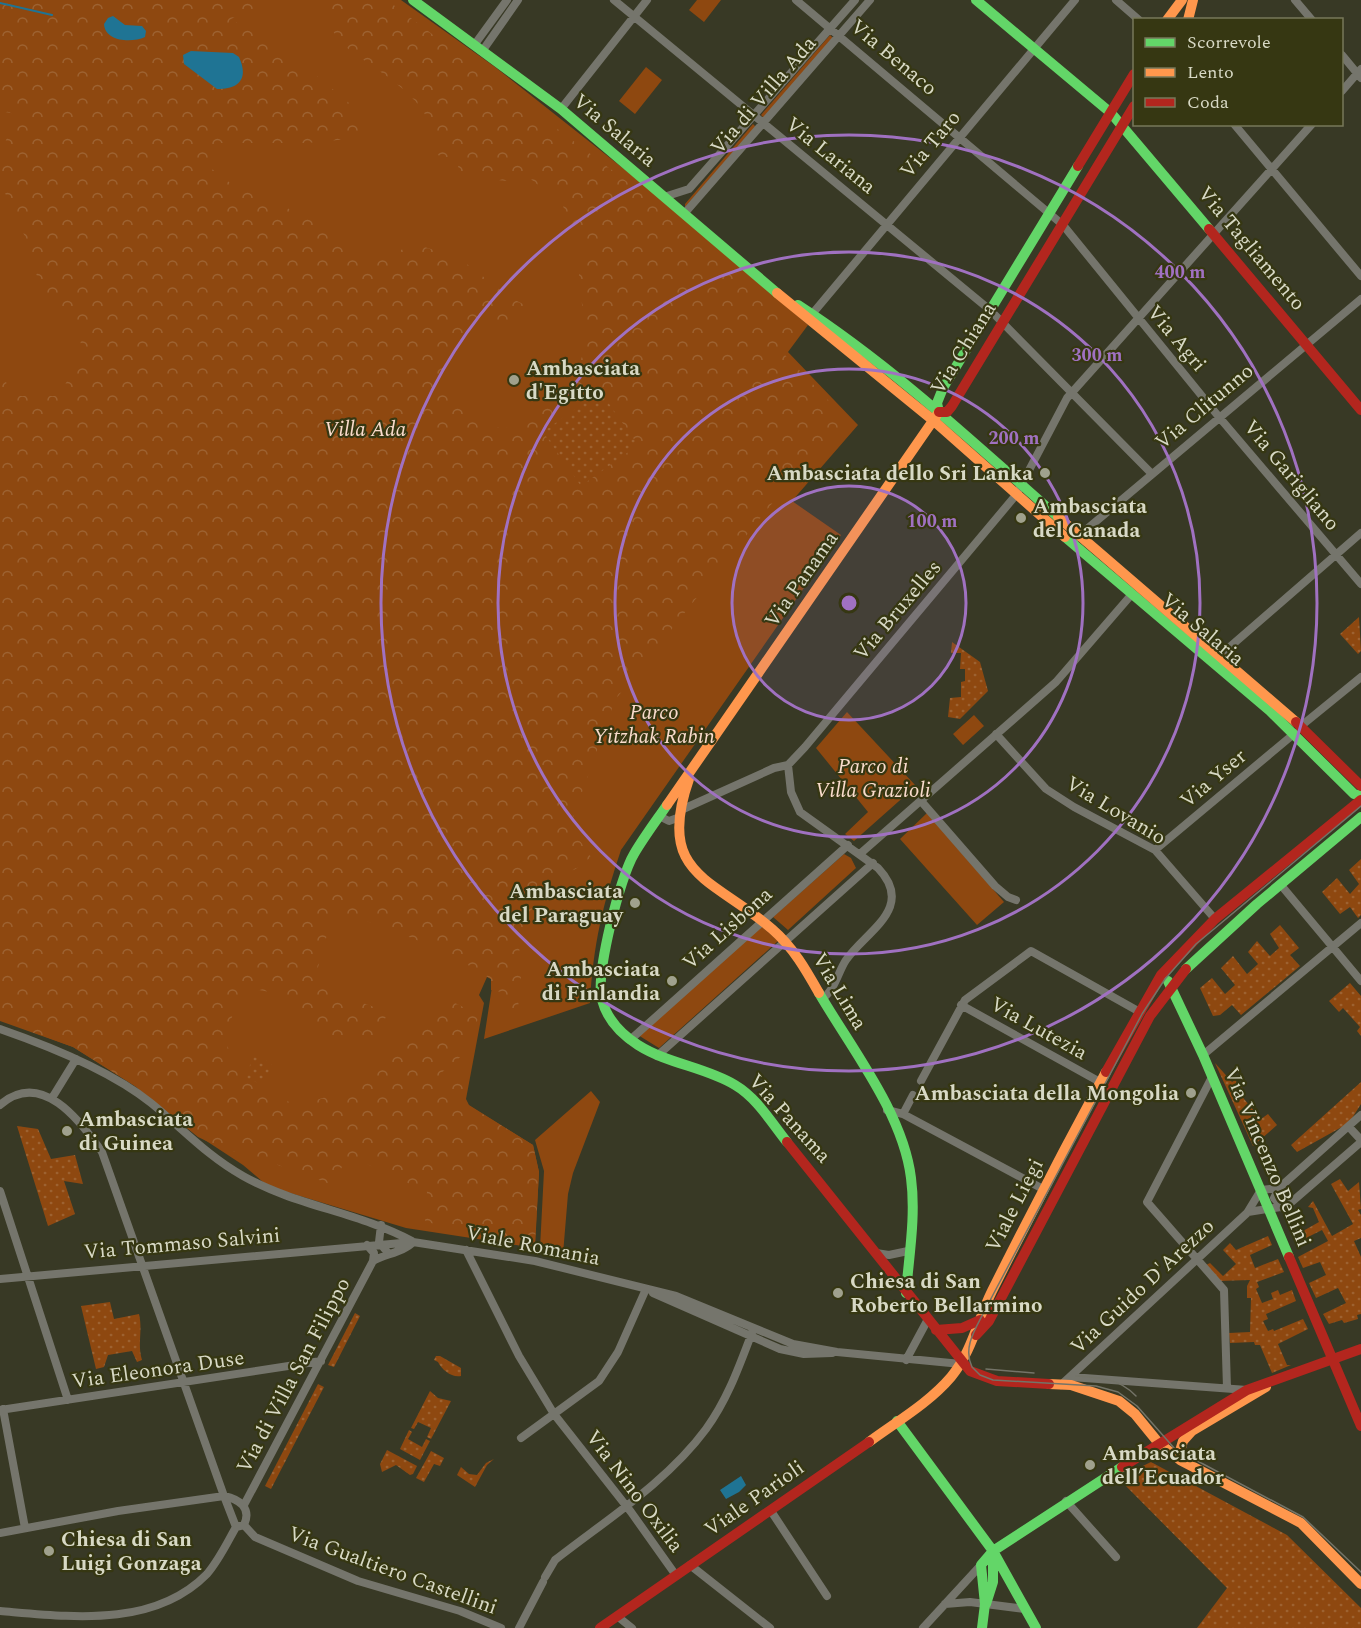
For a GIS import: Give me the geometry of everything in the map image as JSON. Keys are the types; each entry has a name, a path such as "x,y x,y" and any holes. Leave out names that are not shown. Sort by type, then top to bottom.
{"street":[{"name":"Via Salaria","path":"413,0 561,109 785,298 936,417 1361,786"},
{"path":"479,47 507,0"},
{"path":"479,47 517,0"},
{"name":"Via Lariana","path":"614,0 1003,321 1152,474"},
{"path":"561,109 647,0"},
{"name":"Via Benaco","path":"796,0 1050,213"},
{"name":"Via di Villa Ada","path":"664,196 689,189 755,117 855,0"},
{"name":"Via di Villa Ada","path":"684,214 870,0"},
{"name":"Via Tagliamento","path":"976,0 1111,113 1361,410"},
{"name":"Via Taro","path":"813,313 1075,0"},
{"path":"1116,0 1137,18"},
{"path":"1295,0 1310,18"},
{"path":"1168,18 1180,2 1187,3 1191,10"},
{"path":"1343,57 1360,73 1343,89"},
{"name":"Via Chiana","path":"1133,76 943,388 937,403 936,417 950,409 1133,108"},
{"path":"1236,126 1361,276"},
{"name":"Via Bruxelles","path":"788,765 1019,491 1072,393 1140,320 1310,126"},
{"path":"1050,213 1063,225"},
{"name":"Via Agri","path":"1063,225 1219,417"},
{"name":"Via Salaria","path":"785,298 813,313 848,337 921,398 936,417"},
{"name":"Via Clitunno","path":"1075,539 1361,299"},
{"path":"921,398 933,396 943,388"},
{"name":"Via Panama","path":"936,417 633,855 626,871 601,980 601,996 606,1010 630,1040 657,1056 725,1078 747,1094 876,1253 931,1325 952,1346 961,1364"},
{"name":"Via Garigliano","path":"1219,417 1361,585"},
{"path":"1216,659 1361,533"},
{"name":"Via Salaria","path":"1075,539 1132,594 1216,659"},
{"path":"861,853 1069,669 1132,594"},
{"name":"Via Yser","path":"1155,850 1361,677"},
{"name":"Via Salaria","path":"1298,730 1354,794 1361,798"},
{"name":"Via Lovanio","path":"996,734 1046,789 1074,807 1155,850 1215,919"},
{"path":"681,813 774,768 788,765 790,782 800,812 813,824 861,853 873,863 888,884 891,896 888,913 882,923 851,953 829,992 822,999"},
{"path":"681,813 673,805 664,813 675,821 681,813 694,767"},
{"name":"Viale Liegi","path":"976,1335 980,1320 1043,1189 1138,1011 1161,975 1215,919 1361,798"},
{"path":"921,801 995,886 1008,897 1017,900"},
{"name":"Via Lima","path":"681,813 684,854 693,871 762,920 785,942 822,999 899,1136 909,1167 910,1223 906,1293"},
{"name":"Viale Liegi","path":"976,1335 989,1322 1149,1016 1171,985 1207,948 1361,817"},
{"name":"Via Lisbona","path":"630,1040 848,845"},
{"path":"657,1056 873,863"},
{"path":"1280,884 1361,981"},
{"path":"1203,1055 1361,923"},
{"path":"921,1081 961,1005 977,989 1031,951 1138,1011"},
{"name":"Via Vincenzo Bellini","path":"1161,975 1171,985 1203,1055 1361,1426"},
{"name":"Via Lutezia","path":"961,1005 1100,1082"},
{"path":"0,1029 76,1059 150,1102 213,1159 242,1176 295,1201 381,1226 413,1242 408,1247 388,1253 373,1261"},
{"path":"52,1098 76,1059"},
{"path":"1212,1077 1147,1202 1224,1290 1227,1388"},
{"path":"0,1105 25,1092 40,1093 52,1098 88,1131 102,1152 224,1496 240,1526"},
{"path":"903,1114 913,1095"},
{"path":"886,1110 903,1114 1043,1189"},
{"path":"1282,1207 1274,1198 1279,1188 1361,1115"},
{"path":"1247,1213 1258,1209 1269,1210 1282,1207 1361,1141 1349,1127"},
{"path":"1261,1190 1279,1188"},
{"name":"Via Guido D'Arezzo","path":"1061,1385 1247,1213 1261,1190"},
{"path":"0,1191 68,1400"},
{"path":"381,1226 379,1244 388,1253"},
{"name":"Via Tommaso Salvini","path":"0,1279 413,1242"},
{"name":"Viale Romania","path":"413,1242 535,1261 676,1296 752,1333 788,1343 837,1352 961,1364"},
{"path":"367,1245 374,1253 373,1261"},
{"name":"Via Nino Oxilia","path":"466,1250 519,1356 554,1414 626,1505 675,1574"},
{"path":"876,1253 892,1255 908,1251"},
{"name":"Via di Villa San Filippo","path":"244,1505 373,1261"},
{"path":"521,1438 599,1381 618,1352 646,1289"},
{"path":"906,1360 931,1325 962,1328 980,1320"},
{"path":"519,1628 555,1560 680,1460 707,1428 730,1386 752,1333"},
{"name":"Viale Parioli","path":"600,1628 675,1574 771,1511 928,1398 961,1364 976,1335"},
{"path":"923,1628 993,1551 1066,1500 1161,1444 1179,1429 1247,1390 1361,1349"},
{"name":"Via Eleonora Duse","path":"1,1409 321,1361"},
{"path":"961,1364 974,1374 989,1380 1071,1385 1121,1403 1178,1458 1294,1518 1313,1534 1361,1584"},
{"path":"1071,1377 1247,1390"},
{"path":"1178,1458 1185,1439 1192,1431 1271,1383"},
{"path":"1,1409 25,1528"},
{"path":"897,1421 993,1551 1035,1628"},
{"path":"0,1533 224,1496 237,1499 244,1505 247,1517 207,1574 185,1596 158,1611 111,1620 0,1611"},
{"path":"1066,1500 1116,1557"},
{"path":"771,1511 827,1596"},
{"name":"Via Gualtiero Castellini","path":"240,1526 255,1537 358,1581 441,1605 501,1628"},
{"path":"982,1628 985,1604 993,1582 993,1551"},
{"path":"690,1565 770,1628"},
{"path":"981,1565 985,1604"},
{"path":"945,1604 970,1602 1025,1609"},
{"path":"617,1616 632,1628"}],"green space":[{"name":"Villa Ada","path":"0,0 401,0 495,67 648,188 808,325 788,352 858,425 792,501 841,535 621,850 600,925 590,1003 484,1039 493,980 487,977 479,995 484,1003 466,1099 469,1105 533,1145 539,1172 535,1248 406,1228 277,1189 263,1182 243,1165 179,1123 135,1086 73,1047 0,1020"},
{"name":"Villa Ada","path":"0,0 271,0 231,19 304,65 349,103 369,137 307,143 221,143 207,165 227,181 345,234 349,252 398,252 412,243 459,258 511,298 531,308 506,328 469,323 444,369 453,395 479,427 509,428 576,373 588,340 578,280 588,233 580,227 571,226 561,201 553,194 553,188 547,183 538,185 526,175 507,181 460,176 456,155 442,158 433,151 432,133 427,117 417,103 390,78 341,42 329,25 331,8 320,0 387,0 642,193 804,327 784,354 849,422 778,496 615,700 570,826 591,857 567,873 539,875 532,909 519,944 521,976 518,1008 508,1008 502,1003 501,992 491,990 491,979 454,957 395,931 334,910 313,985 388,1012 377,1037 327,1035 291,996 259,990 236,1003 225,1041 243,1080 277,1094 295,1106 347,1091 453,1002 479,1015 473,1035 462,1041 464,1054 440,1074 445,1078 454,1078 460,1070 466,1070 463,1098 468,1105 533,1145 539,1172 535,1241 425,1222 427,1192 350,1156 330,1184 267,1161 219,1147 198,1137 135,1086 73,1047 0,1021 0,352 9,396 59,396 80,357 81,334 39,283 26,239 0,182 0,156 16,114 0,111","holes":["191,51 222,53 217,89 209,81"]},
{"path":"697,0 721,0 704,22 689,10"},
{"path":"830,35 833,38 764,118 761,115"},
{"path":"646,67 662,80 635,114 619,101"},
{"path":"753,124 756,127 685,207 685,204"},
{"path":"600,391 638,445 581,486 543,432"},
{"path":"1359,617 1361,651 1358,654 1340,634"},
{"path":"952,642 980,662 988,691 960,719 948,717 950,698 961,697 961,682 965,681 965,669 960,669 961,653 951,653"},
{"name":"Parco di Villa Grazioli","path":"847,712 916,786 854,841 845,834 868,812 816,748"},
{"path":"974,715 984,726 963,745 953,734"},
{"path":"927,813 1004,902 977,925 900,839"},
{"path":"844,854 851,858 856,868 788,930 773,917"},
{"path":"1361,859 1361,915 1358,918 1350,907 1340,914 1322,892 1337,878 1350,894 1359,884 1349,870"},
{"path":"1280,925 1299,948 1290,955 1300,966 1241,1015 1232,1005 1220,1015 1213,1016 1200,988 1212,978 1225,994 1235,985 1221,968 1233,956 1247,974 1258,964 1248,952 1257,941 1270,956 1279,948 1270,934"},
{"path":"761,926 778,941 659,1048 638,1035"},
{"path":"1350,983 1361,996 1361,1036 1357,1031 1360,1027 1343,1008 1339,1012 1329,1001"},
{"path":"254,1055 272,1063 264,1085 245,1078"},
{"path":"1215,1063 1232,1082 1235,1080 1243,1089 1239,1093 1261,1119 1268,1114 1277,1125 1253,1146"},
{"path":"1361,1082 1361,1104 1349,1123 1297,1152 1291,1145"},
{"path":"591,1091 600,1102 573,1173 568,1194 563,1254 540,1248 544,1171 535,1140"},
{"path":"17,1126 38,1129 51,1159 75,1155 83,1184 64,1181 75,1214 48,1226"},
{"path":"1340,1179 1348,1191 1359,1182 1361,1209 1358,1210 1361,1215 1361,1238 1354,1241 1361,1257 1361,1314 1357,1315 1358,1319 1329,1324 1323,1314 1346,1303 1338,1288 1316,1298 1309,1283 1326,1275 1320,1262 1303,1268 1298,1257 1328,1241 1322,1230 1306,1238 1303,1231 1319,1222 1313,1208 1308,1207 1313,1201 1332,1236 1353,1224 1331,1184"},
{"path":"1268,1236 1272,1245 1250,1255 1255,1268 1278,1259 1284,1272 1257,1282 1259,1287 1256,1289 1262,1303 1273,1299 1271,1293 1278,1290 1280,1295 1292,1290 1296,1301 1266,1314 1268,1319 1263,1321 1268,1331 1273,1329 1274,1331 1303,1319 1308,1329 1278,1344 1287,1365 1291,1365 1272,1373 1260,1345 1255,1345 1254,1342 1230,1343 1229,1333 1250,1332 1251,1298 1247,1298 1247,1286 1250,1280 1219,1281 1206,1265 1210,1263 1223,1276 1236,1264 1223,1250 1230,1243 1236,1250"},
{"path":"110,1302 114,1319 139,1314 142,1360 137,1362 132,1351 108,1355 104,1367 96,1369 81,1306"},
{"path":"355,1313 360,1316 334,1367 328,1365"},
{"path":"436,1356 461,1368 461,1376 451,1375 442,1368 434,1360"},
{"path":"318,1384 324,1387 271,1489 265,1486"},
{"path":"430,1391 438,1398 451,1401 431,1439 427,1437 431,1428 418,1422 414,1429 411,1428"},
{"path":"409,1430 412,1432 408,1439 422,1447 426,1439 430,1441 420,1460 400,1449"},
{"path":"387,1450 417,1466 413,1474 410,1475 396,1465 382,1472 380,1464"},
{"path":"431,1451 444,1458 440,1466 434,1464 424,1482 416,1478"},
{"path":"494,1459 487,1465 475,1487 457,1475 461,1467 469,1474 477,1475 486,1463"},
{"path":"1151,1462 1287,1535 1361,1608 1361,1628 1197,1628 1227,1588 1118,1478"}],"water":[{"path":"113,16 125,25 142,26 146,31 145,37 133,40 114,38 106,30 104,24 108,18"},
{"path":"191,51 233,53 239,57 242,65 240,81 231,87 217,89 184,64 183,55"},
{"path":"741,1476 746,1485 726,1499 720,1490"}],"waterway":[{"path":"0,3 52,15"}],"tram line":[{"path":"1361,806 1196,944 1165,979 1142,1014 986,1308 972,1337 969,1352 972,1367 980,1375 993,1380 1096,1386 1118,1392 1137,1406 1175,1449 1303,1517 1361,1572"},
{"path":"986,1369 1034,1373"},
{"path":"1076,1376 1116,1382 1136,1396"}],"traffic: fast":[{"path":"413,0 561,109 777,293"},
{"path":"976,0 1111,113 1209,229"},
{"path":"939,412 937,403 943,388 1078,166"},
{"path":"798,305 899,379 964,433 1058,517"},
{"path":"1065,537 1270,711 1354,794 1361,796"},
{"path":"667,805 634,854 622,883 605,949 601,987 604,1007 616,1026 638,1045 662,1057 723,1079 743,1090 787,1142"},
{"path":"1186,969 1257,904 1361,817"},
{"path":"1168,981 1203,1055 1289,1257"},
{"path":"819,993 887,1105 906,1154 911,1178 913,1207 906,1293"},
{"path":"897,1421 993,1551 1036,1628"},
{"path":"982,1628 985,1604 981,1565 993,1551 1122,1467"},
{"path":"986,1604 993,1582 993,1555"}],"traffic: slow":[{"path":"1168,18 1182,0"},
{"path":"1188,18 1193,0"},
{"path":"777,293 934,421 1065,537"},
{"path":"667,805 939,412"},
{"path":"1058,517 1296,722"},
{"path":"689,779 680,811 679,836 685,856 696,871 711,885 780,936 798,959 819,993"},
{"path":"869,1442 933,1395 958,1367 970,1346 992,1291 1106,1072"},
{"path":"1049,1384 1071,1385 1119,1401 1135,1414 1157,1441 1180,1460 1301,1523 1361,1584"},
{"path":"1178,1458 1183,1441 1192,1431 1266,1387"}],"traffic: jam":[{"path":"1078,166 1133,76"},
{"path":"939,412 947,412 952,406 1133,108"},
{"path":"1209,229 1361,410"},
{"path":"1296,722 1361,786"},
{"path":"1106,1072 1161,975 1215,919 1361,800"},
{"path":"976,1335 989,1321 1150,1016 1186,969"},
{"path":"787,1142 970,1371 997,1381 1049,1384"},
{"path":"1289,1257 1361,1426"},
{"path":"936,1330 962,1328 980,1320"},
{"path":"1122,1467 1247,1390 1361,1349"},
{"path":"600,1628 869,1442"}],"place":[{"name":"Ambasciata d'Egitto","path":"514,380"},
{"name":"Ambasciata dello Sri Lanka","path":"1045,473"},
{"name":"Ambasciata del Canada","path":"1021,518"},
{"name":"Ambasciata del Paraguay","path":"635,903"},
{"name":"Ambasciata di Finlandia","path":"672,981"},
{"name":"Ambasciata della Mongolia","path":"1191,1093"},
{"name":"Ambasciata di Guinea","path":"67,1131"},
{"name":"Chiesa di San Roberto Bellarmino","path":"838,1293"},
{"name":"Ambasciata dell’Ecuador","path":"1090,1465"},
{"name":"Chiesa di San Luigi Gonzaga","path":"49,1551"}],"park label":[{"name":"Parco Yitzhak Rabin","path":"654,724"}]}
